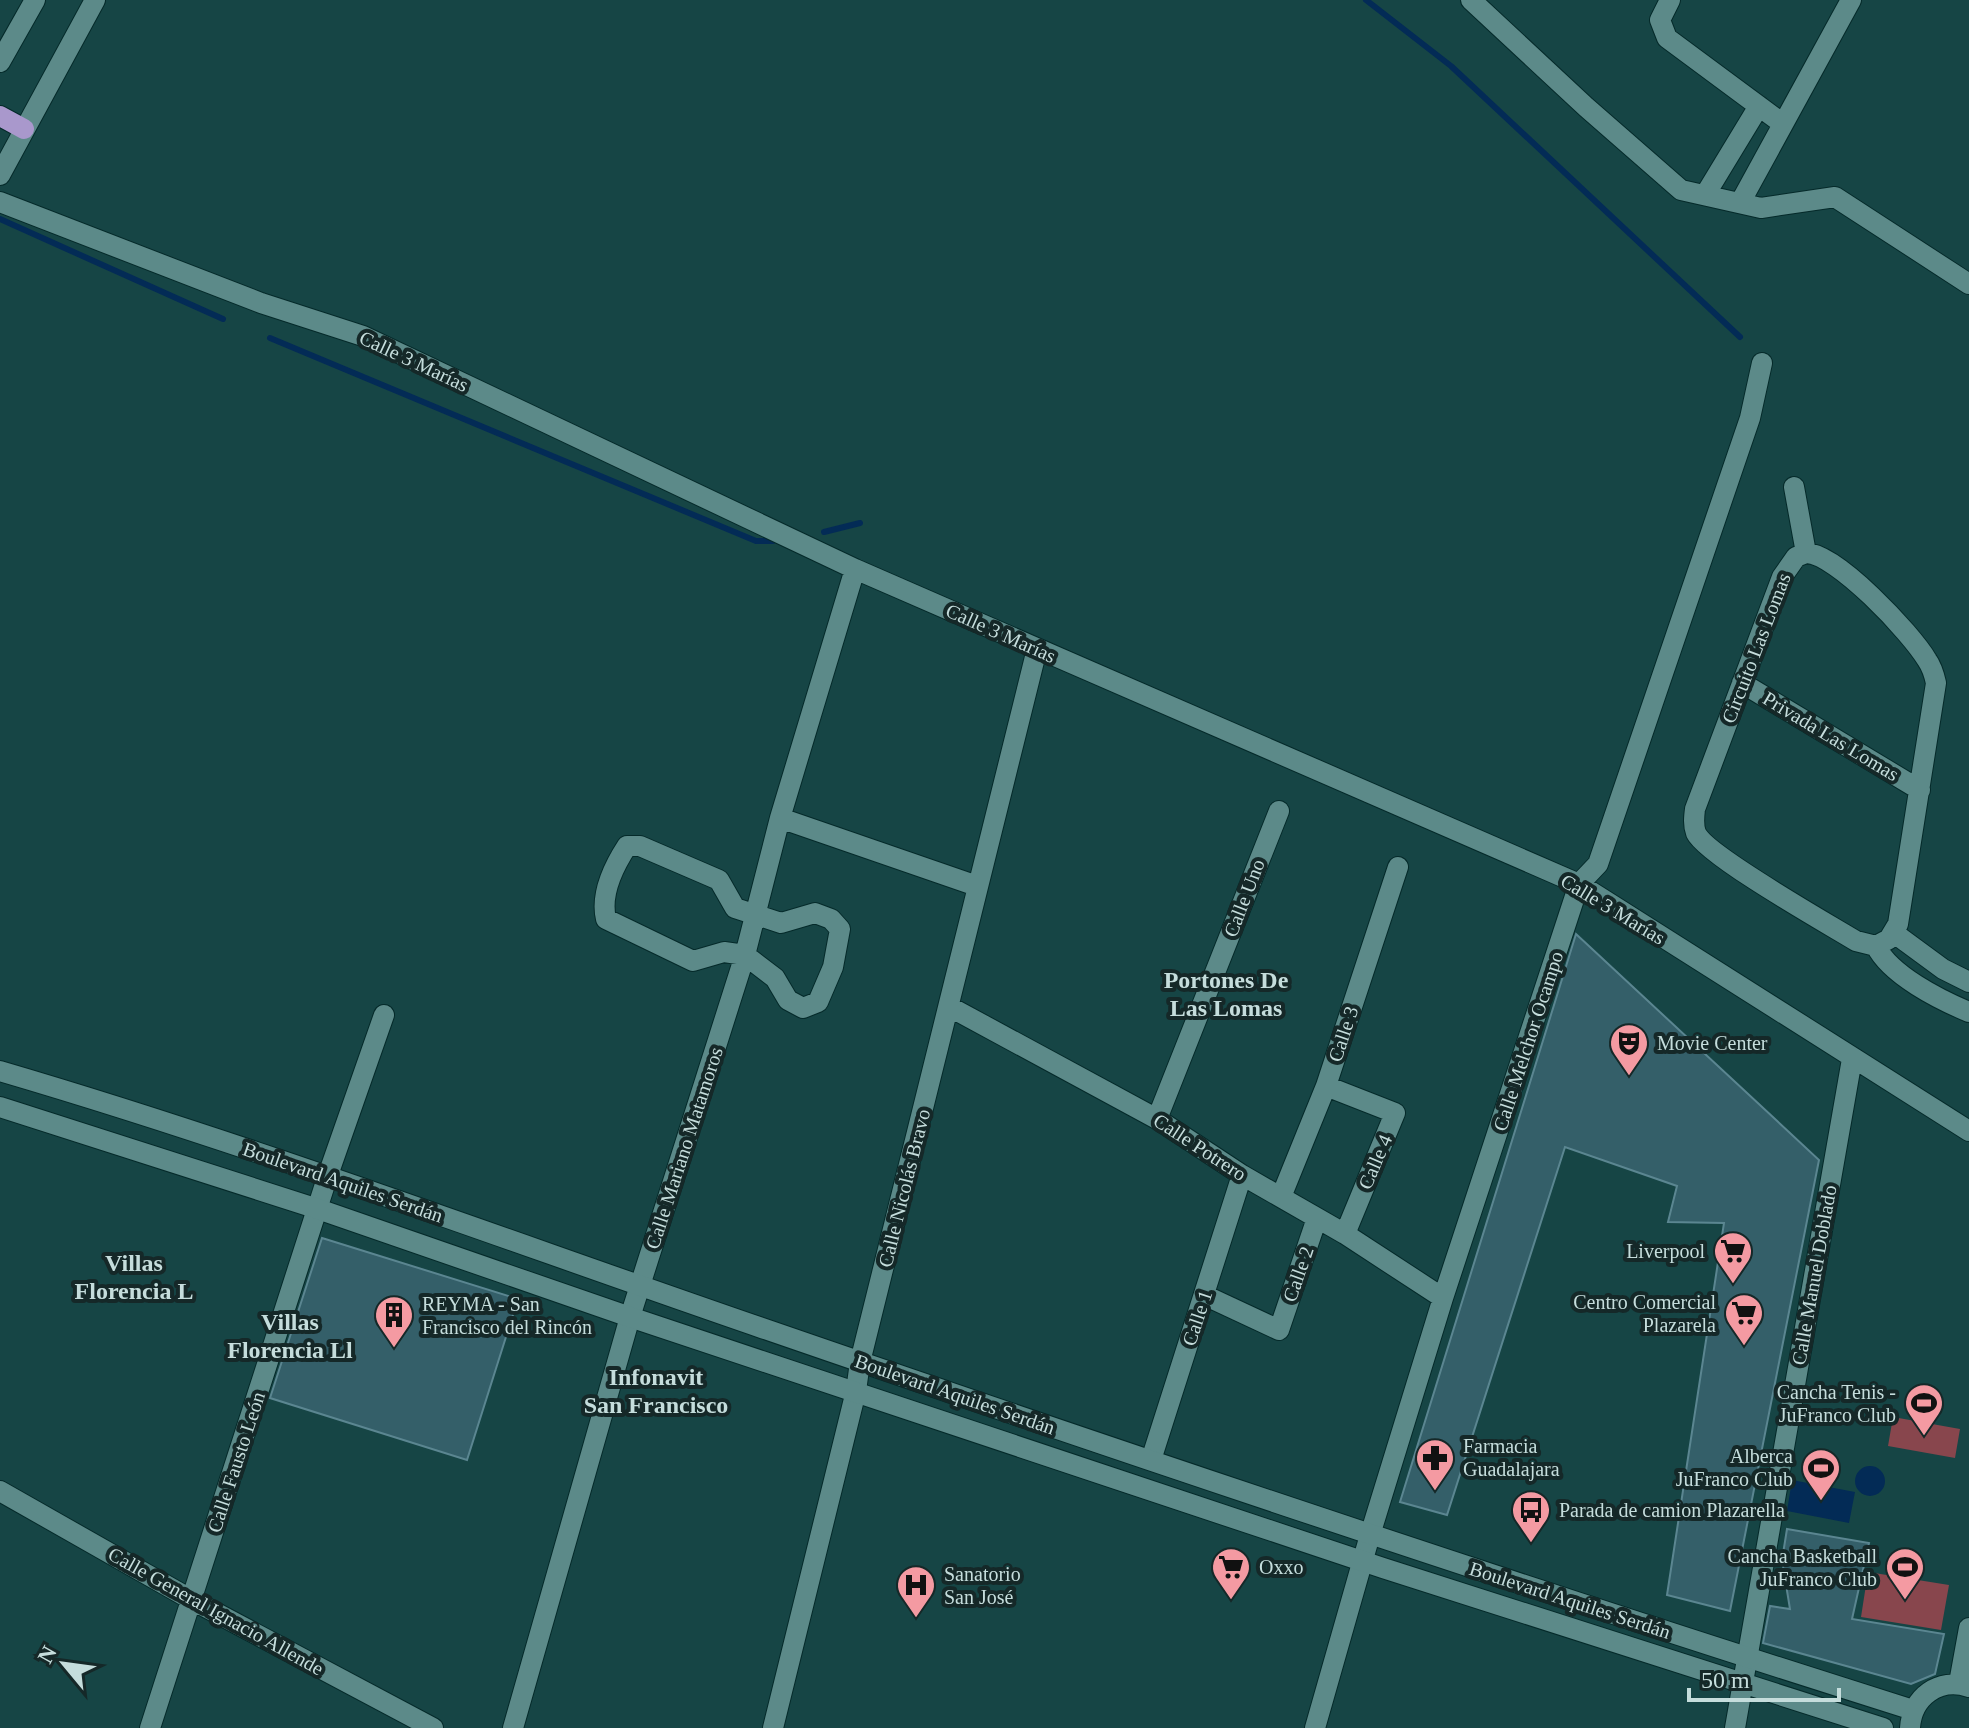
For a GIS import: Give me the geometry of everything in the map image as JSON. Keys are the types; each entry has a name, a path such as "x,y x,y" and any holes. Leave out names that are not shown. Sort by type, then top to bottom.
{"main road":[{"path":"0,116 24,129"}],"street":[{"path":"0,62 35,0"},
{"path":"0,175 95,0"},
{"path":"1670,0 1660,20 1667,38 1783,124"},
{"path":"1740,203 1851,0"},
{"path":"1481,4 1586,107 1681,190 1761,208 1835,197 1969,284"},
{"path":"1705,195 1759,106"},
{"name":"Calle 3 Marías","path":"0,202 261,303 363,336 855,569 1579,884 1969,1131"},
{"name":"Calle Melchor Ocampo","path":"1315,1728 1443,1298 1579,884 1598,864 1750,418 1762,363"},
{"path":"1794,487 1806,553"},
{"name":"Circuito Las Lomas","path":"1894,933 1936,694 1933,669 1917,645 1842,568 1814,553 1806,553 1787,566 1695,809 1693,821 1696,834 1717,855 1856,941 1876,946 1892,967 1948,1003 1969,1012"},
{"name":"Calle Mariano Matamoros","path":"513,1728 630,1317 745,955 780,818 855,569"},
{"name":"Calle Nicolás Bravo","path":"773,1728 856,1391 860,1362 1037,649"},
{"name":"Privada Las Lomas","path":"1742,683 1920,790"},
{"name":"Calle Uno","path":"1157,1119 1279,811"},
{"path":"780,818 977,886"},
{"path":"627,846 640,846 719,880 735,908 755,916 781,923 815,913 831,919 840,929 833,967 818,1002 803,1008 788,1000 775,978 745,955 724,952 693,961 606,919 602,905 617,861 627,846"},
{"name":"Calle 3","path":"1281,1197 1326,1086 1398,867"},
{"path":"1876,946 1894,933 1943,969 1969,982"},
{"name":"Calle Potrero","path":"950,1007 1157,1119 1443,1298"},
{"name":"Calle Fausto León","path":"150,1728 328,1175 384,1015"},
{"name":"Calle Manuel Doblado","path":"1735,1728 1852,1059"},
{"name":"Boulevard Aquiles Serdán","path":"0,1071 328,1175 860,1362 1370,1535 1746,1658 1912,1719 1932,1689 1945,1684 1964,1685"},
{"name":"Calle 4","path":"1326,1086 1395,1113 1345,1234"},
{"name":"Boulevard Aquiles Serdán","path":"0,1107 318,1209 630,1317 1383,1568 1883,1728"},
{"name":"Calle 1","path":"1151,1460 1242,1175"},
{"name":"Calle 2","path":"1204,1295 1279,1330 1317,1218"},
{"name":"Calle General Ignacio Allende","path":"0,1491 192,1600 433,1728"},
{"path":"1964,1685 1969,1628"}],"shaded area":[{"name":"Cancha Tenis - JuFranco Club","path":"1893,1417 1960,1429 1955,1458 1888,1446"},
{"name":"Cancha Basketball JuFranco Club","path":"1868,1572 1949,1585 1941,1630 1861,1617"}],"water":[{"path":"1870,1466 1881,1470 1885,1481 1881,1492 1870,1496 1859,1492 1855,1481 1859,1470"},
{"name":"Alberca JuFranco Club","path":"1792,1480 1855,1492 1849,1523 1787,1511"}],"building":[{"name":"Centro Comercial Plazarela","path":"1576,934 1819,1160 1730,1611 1667,1595 1724,1223 1668,1222 1677,1186 1565,1147 1447,1515 1400,1502"},
{"name":"REYMA - San Francisco del Rincón","path":"322,1238 518,1299 467,1460 270,1398"},
{"path":"1787,1529 1869,1543 1852,1619 1944,1634 1935,1674 1911,1684 1763,1643 1770,1606 1790,1609 1782,1560"}],"waterway":[{"path":"1366,0 1451,66 1740,337"},
{"path":"0,219 223,319"},
{"path":"270,338 756,541 773,541"},
{"path":"824,532 860,523"}],"place":[{"name":"Movie Center","path":"1629,1077"},
{"name":"Liverpool","path":"1733,1285"},
{"name":"Centro Comercial Plazarela","path":"1744,1347"},
{"name":"REYMA - San Francisco del Rincón","path":"394,1349"},
{"name":"Cancha Tenis - JuFranco Club","path":"1924,1437"},
{"name":"Farmacia Guadalajara","path":"1435,1492"},
{"name":"Alberca JuFranco Club","path":"1821,1502"},
{"name":"Parada de camion Plazarella","path":"1531,1544"},
{"name":"Oxxo","path":"1231,1601"},
{"name":"Cancha Basketball JuFranco Club","path":"1905,1601"},
{"name":"Sanatorio San José","path":"916,1619"}],"district":[{"name":"Portones De Las Lomas","path":"1226,994"},
{"name":"Villas Florencia L","path":"134,1277"},
{"name":"Villas Florencia Ll","path":"290,1336"},
{"name":"Infonavit San Francisco","path":"656,1391"}]}
